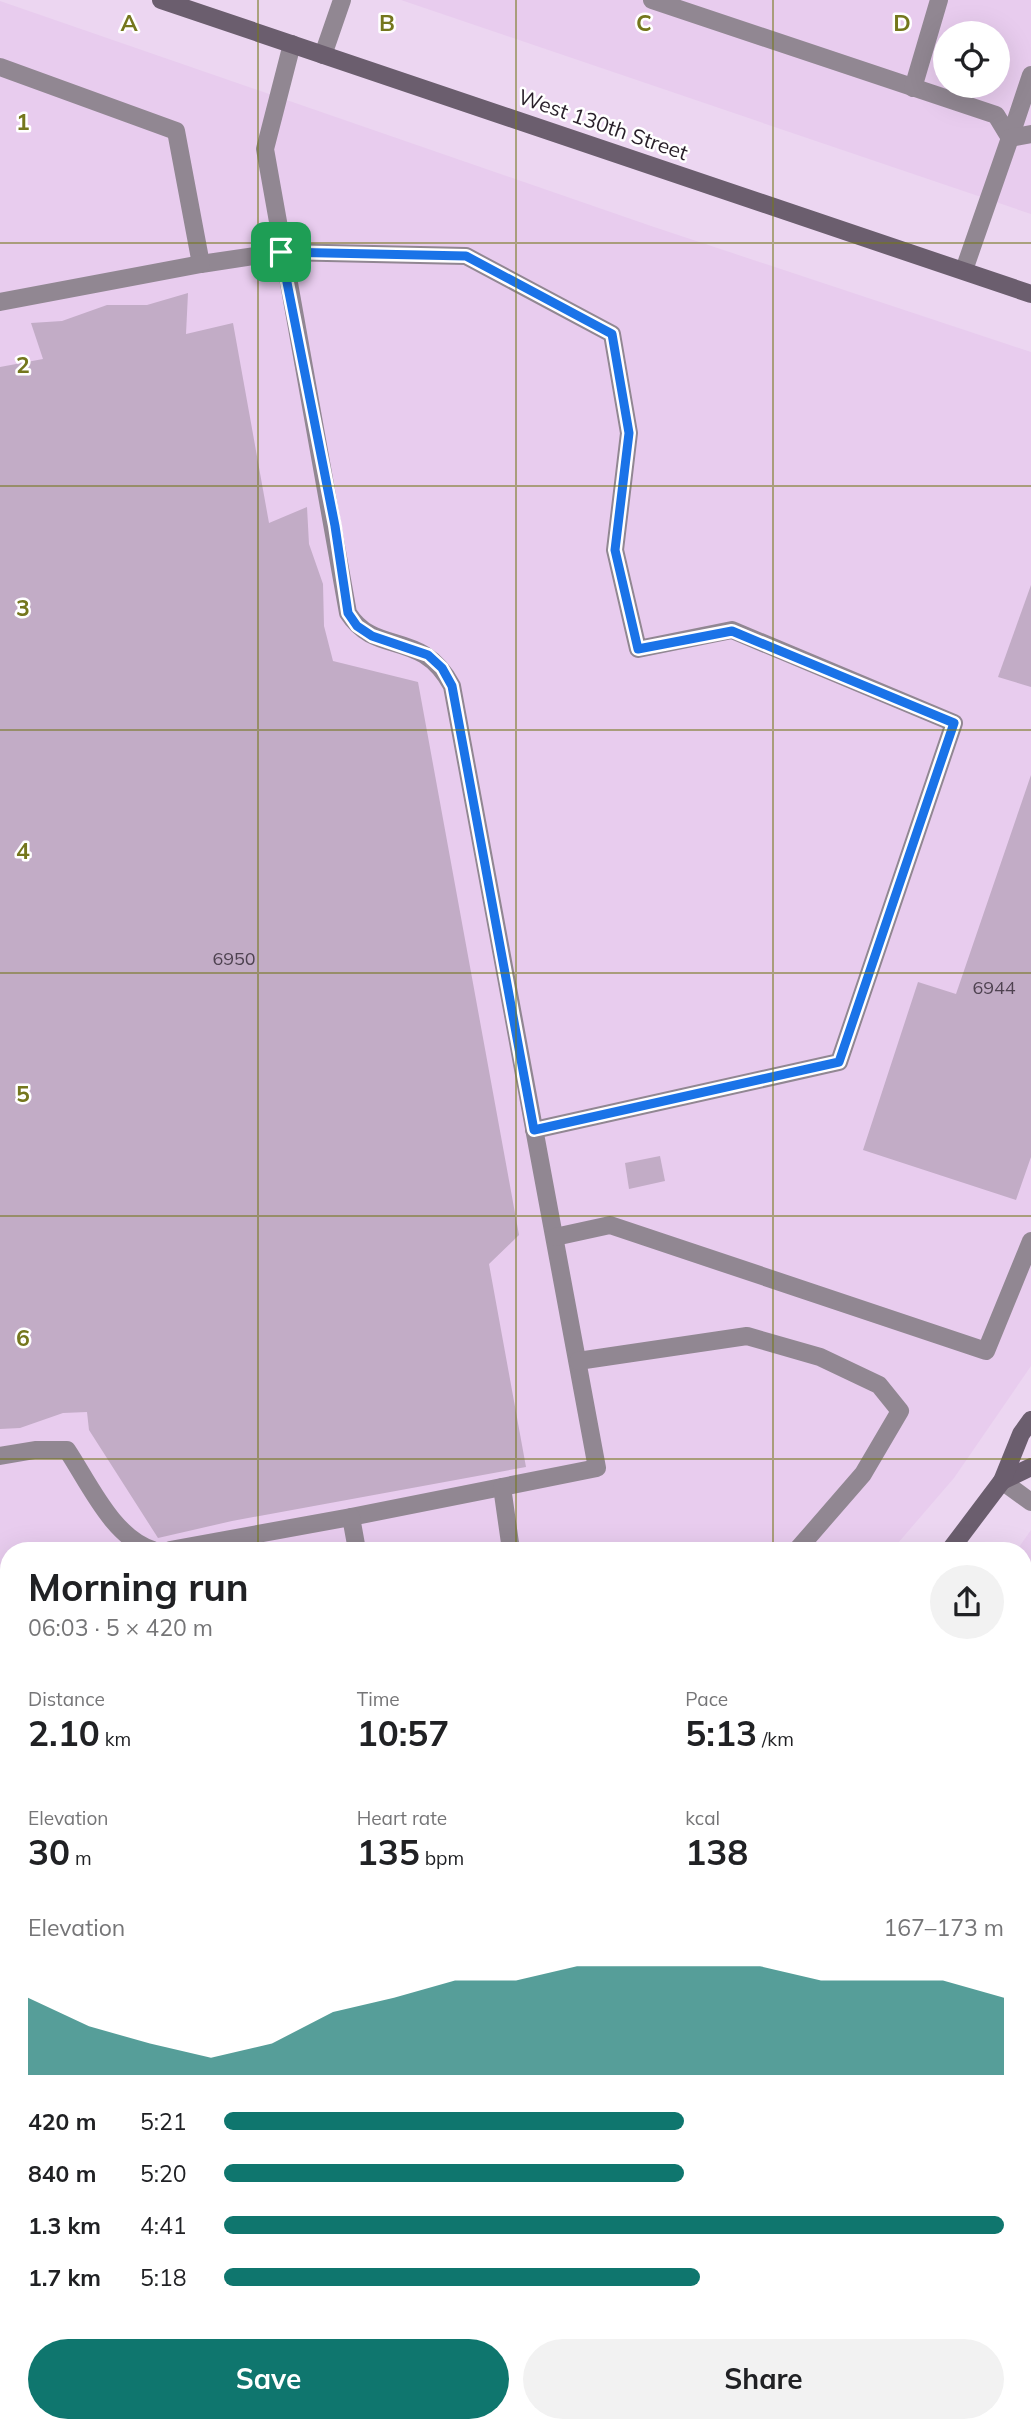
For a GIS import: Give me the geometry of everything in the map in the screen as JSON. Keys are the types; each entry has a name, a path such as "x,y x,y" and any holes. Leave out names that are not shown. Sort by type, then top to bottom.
{"main road":[{"name":"West 130th Street","path":"161,0 1031,294"},
{"path":"956,1542 1002,1481 1021,1434 1031,1420"},
{"path":"1002,1481 1031,1467"}],"lane":[{"path":"323,55 342,0"},
{"path":"652,0 996,115 1010,138"},
{"path":"913,88 939,0"},
{"path":"214,1542 597,1468 452,686 442,668 428,655 372,636 357,626 348,613 335,526 281,252 265,149 292,44"},
{"path":"0,67 176,131 201,264"},
{"path":"964,270 1031,75"},
{"path":"1010,138 1031,134"},
{"path":"0,302 201,264 281,252 466,256 612,334 629,433 615,550 638,649 732,631 954,723 839,1062 534,1130"},
{"path":"555,1237 610,1225 986,1351 1031,1241"},
{"path":"578,1361 747,1336 820,1357 878,1385 900,1410 863,1474 804,1542"},
{"path":"0,1456 35,1450 67,1450 121,1530 136,1542"},
{"path":"1002,1481 1031,1502"},
{"path":"502,1487 510,1542"},
{"path":"351,1517 356,1542"}],"shaded area":[{"path":"401,0 1031,0 1031,214"},
{"path":"0,1 651,226 1031,352 1031,1366 954,1478 899,1542 0,1542"},
{"path":"1031,1530 1031,1542 1023,1542"}],"building":[{"path":"188,293 186,334 233,323 269,523 307,507 309,544 323,584 324,626 333,661 418,682 519,1235 489,1264 526,1467 232,1521 158,1538 89,1430 87,1412 63,1413 20,1428 0,1429 0,367 43,359 31,323 62,321 107,305 147,305"},
{"path":"1031,585 1031,687 998,677"},
{"path":"1031,775 1031,1157 1016,1200 863,1150 918,982 956,994"},
{"path":"660,1156 665,1181 629,1189 625,1163"}],"route":[{"path":"281,252 466,256 612,334 629,433 615,550 638,649 732,631 954,723 839,1062 534,1130 452,686 442,668 428,655 372,636 357,626 348,613 335,526 281,252"}]}
